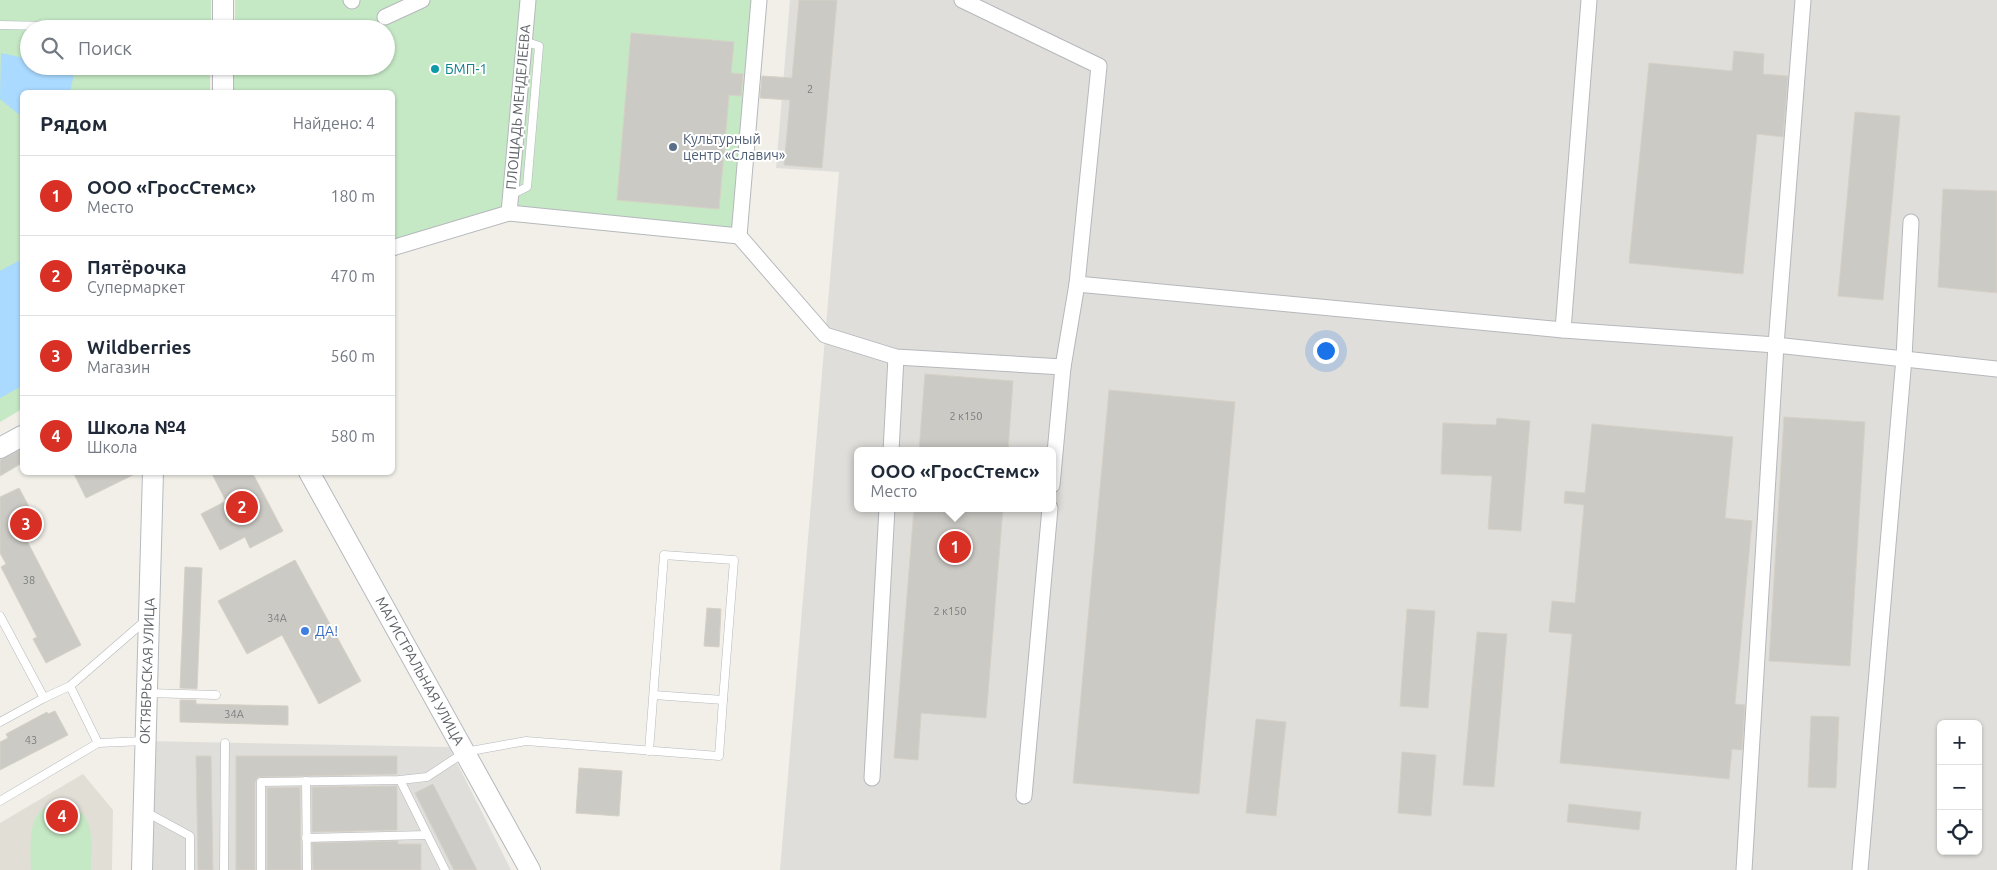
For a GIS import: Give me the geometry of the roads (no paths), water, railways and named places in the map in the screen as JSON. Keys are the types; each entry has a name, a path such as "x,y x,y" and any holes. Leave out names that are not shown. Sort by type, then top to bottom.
{"main road":[{"path":"222,20 223,0"},
{"path":"223,75 223,90"},
{"path":"0,448 20,437"},
{"name":"ОКТЯБРЬСКАЯ УЛИЦА","path":"142,870 153,475"},
{"name":"МАГИСТРАЛЬНАЯ УЛИЦА","path":"311,475 530,870"}],"street":[{"path":"385,17 422,0"},
{"name":"ПЛОЩАДЬ МЕНДЕЛЕЕВА","path":"509,213 528,0"},
{"path":"739,236 759,0"},
{"path":"962,0 1099,66 1076,284 1063,367 1056,447"},
{"path":"1563,330 1589,0"},
{"path":"1744,870 1776,345 1803,0"},
{"path":"395,247 509,213 739,236 825,335 896,357 1063,367"},
{"path":"1860,870 1904,358 1911,222"},
{"path":"1076,284 1563,330 1776,345 1997,369"},
{"path":"891,447 896,357"},
{"path":"872,778 887,512"},
{"path":"1024,796 1050,512"}],"lane":[{"path":"0,25 20,25"},
{"path":"262,870 261,782 400,780 427,777 466,752 526,741 649,751 719,756 734,560 664,555 649,751"},
{"path":"0,616 44,698"},
{"path":"0,722 70,686 148,618"},
{"path":"70,686 98,743"},
{"path":"146,693 216,695"},
{"path":"654,695 723,700"},
{"path":"0,801 98,743 145,741"},
{"path":"224,870 225,743"},
{"path":"400,780 445,870"},
{"path":"306,781 306,870"},
{"path":"144,811 190,836 190,870"},
{"path":"306,838 427,835"}],"water":[{"path":"1,53 20,57 20,75 74,75 70,90 20,90 20,115 0,99"},
{"path":"20,260 20,387 0,398 0,271"}],"place":[{"name":"БМП-1","path":"435,69"},
{"name":"Культурный центр «Славич»","path":"673,147"},
{"name":"Пятёрочка","path":"242,507"},
{"name":"Wildberries","path":"26,524"},
{"name":"ООО «ГросСтемс»","path":"955,547"},
{"name":"ДА!","path":"305,631"},
{"name":"Школа №4","path":"62,816"}]}
